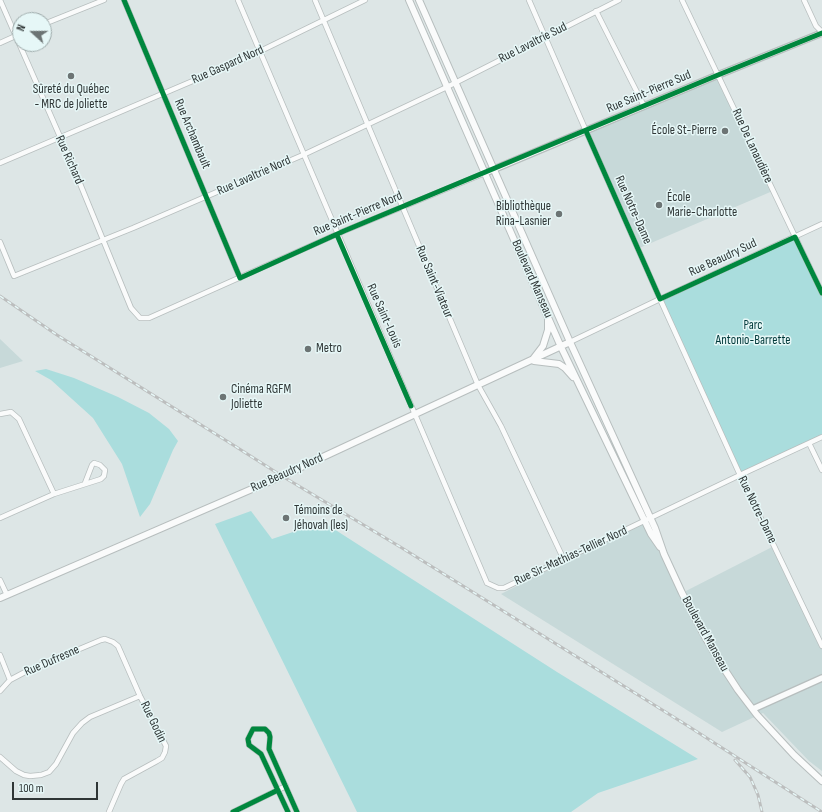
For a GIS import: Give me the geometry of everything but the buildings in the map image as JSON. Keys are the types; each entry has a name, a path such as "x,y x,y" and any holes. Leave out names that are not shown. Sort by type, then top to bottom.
{"main road":[{"name":"Boulevard Manseau","path":"409,0 561,347 644,521 664,554"},
{"name":"Boulevard Manseau","path":"418,0 570,342 651,518 664,554 682,593 720,664 753,709 794,755 822,780"},
{"path":"548,317 548,330 543,346 532,361 559,364 565,368 578,382"},
{"name":"Rue Beaudry Nord","path":"0,598 282,476 570,342"}],"street":[{"name":"Rue Richard","path":"0,0 12,23"},
{"path":"52,21 104,0"},
{"name":"Rue Archambault","path":"124,0 240,278"},
{"name":"Rue Saint-Louis","path":"238,0 482,574 486,583 491,586"},
{"name":"Rue Saint-Viateur","path":"315,0 478,385 501,426 564,560"},
{"name":"Rue Gaspard Nord","path":"0,164 260,52 365,0"},
{"name":"Rue Notre-Dame","path":"530,0 660,299 740,475 822,646"},
{"name":"Rue Lavaltrie Sud","path":"447,87 619,0"},
{"name":"Rue De Lanaudière","path":"682,0 822,293"},
{"path":"804,0 816,26 822,33"},
{"path":"596,12 644,106"},
{"name":"Rue Saint-Pierre Sud","path":"485,172 822,33"},
{"path":"0,43 12,38"},
{"name":"Rue Richard","path":"25,52 131,308 140,318"},
{"name":"Rue Lavaltrie Nord","path":"0,242 14,276 207,197 303,155 447,87"},
{"name":"Rue Saint-Pierre Nord","path":"140,318 149,318 337,235 485,172"},
{"name":"Rue Beaudry Sud","path":"570,342 822,224"},
{"path":"0,414 11,412 20,419 54,494"},
{"name":"Rue Sir-Mathias-Tellier Nord","path":"491,586 504,588 822,437"},
{"path":"809,443 822,470"},
{"path":"0,518 54,494 101,478 104,476 105,470 100,465 94,463 85,483"},
{"path":"0,580 7,595"},
{"name":"Rue Dufresne","path":"0,691 10,680 33,668 101,640 109,640"},
{"name":"Rue Godin","path":"109,640 118,646 140,696 166,746 162,758 124,779 109,812"},
{"path":"0,655 10,680"},
{"path":"753,709 822,678"},
{"path":"0,757 16,771 24,775 40,775 49,772 56,764 73,733 82,723 90,717 140,696"},
{"path":"288,812 261,754 249,745 248,739 253,728 265,729 269,733 269,749 297,812"},
{"path":"233,812 286,786"}],"shaded area":[{"path":"718,75 775,190 637,249 586,131"},
{"path":"0,339 23,361 0,368"},
{"path":"645,521 664,554 682,593 774,546 822,642 822,771 809,761 763,713 722,732 501,594"}],"green space":[{"name":"Parc Antonio-Barrette","path":"795,237 822,293 822,437 740,475 660,299"},
{"path":"46,369 74,378 118,397 149,413 169,429 178,441 150,504 140,517 122,464 93,418 51,380 35,371"},
{"path":"251,511 272,539 323,522 557,672 698,759 598,793 571,812 357,812 215,524"}],"railway":[{"path":"0,296 57,335 282,476 402,548 688,726 822,812"},
{"path":"735,760 750,777 758,795 762,812"}],"cycle path":[{"path":"124,0 240,278 344,231 822,33"},
{"path":"586,131 660,299 795,237 822,293"},
{"path":"337,235 411,406"},
{"path":"288,812 261,754 249,745 248,739 253,729 265,729 269,733 269,749 297,812"},
{"path":"233,812 278,790"}],"place":[{"name":"Sûreté du Québec - MRC de Joliette","path":"71,76"},
{"name":"École St-Pierre","path":"725,131"},
{"name":"École Marie-Charlotte","path":"659,205"},
{"name":"Bibliothèque Rina-Lasnier","path":"559,214"},
{"name":"Metro","path":"308,349"},
{"name":"Cinéma RGFM Joliette","path":"223,397"},
{"name":"Témoins de Jéhovah (les)","path":"286,518"}]}
